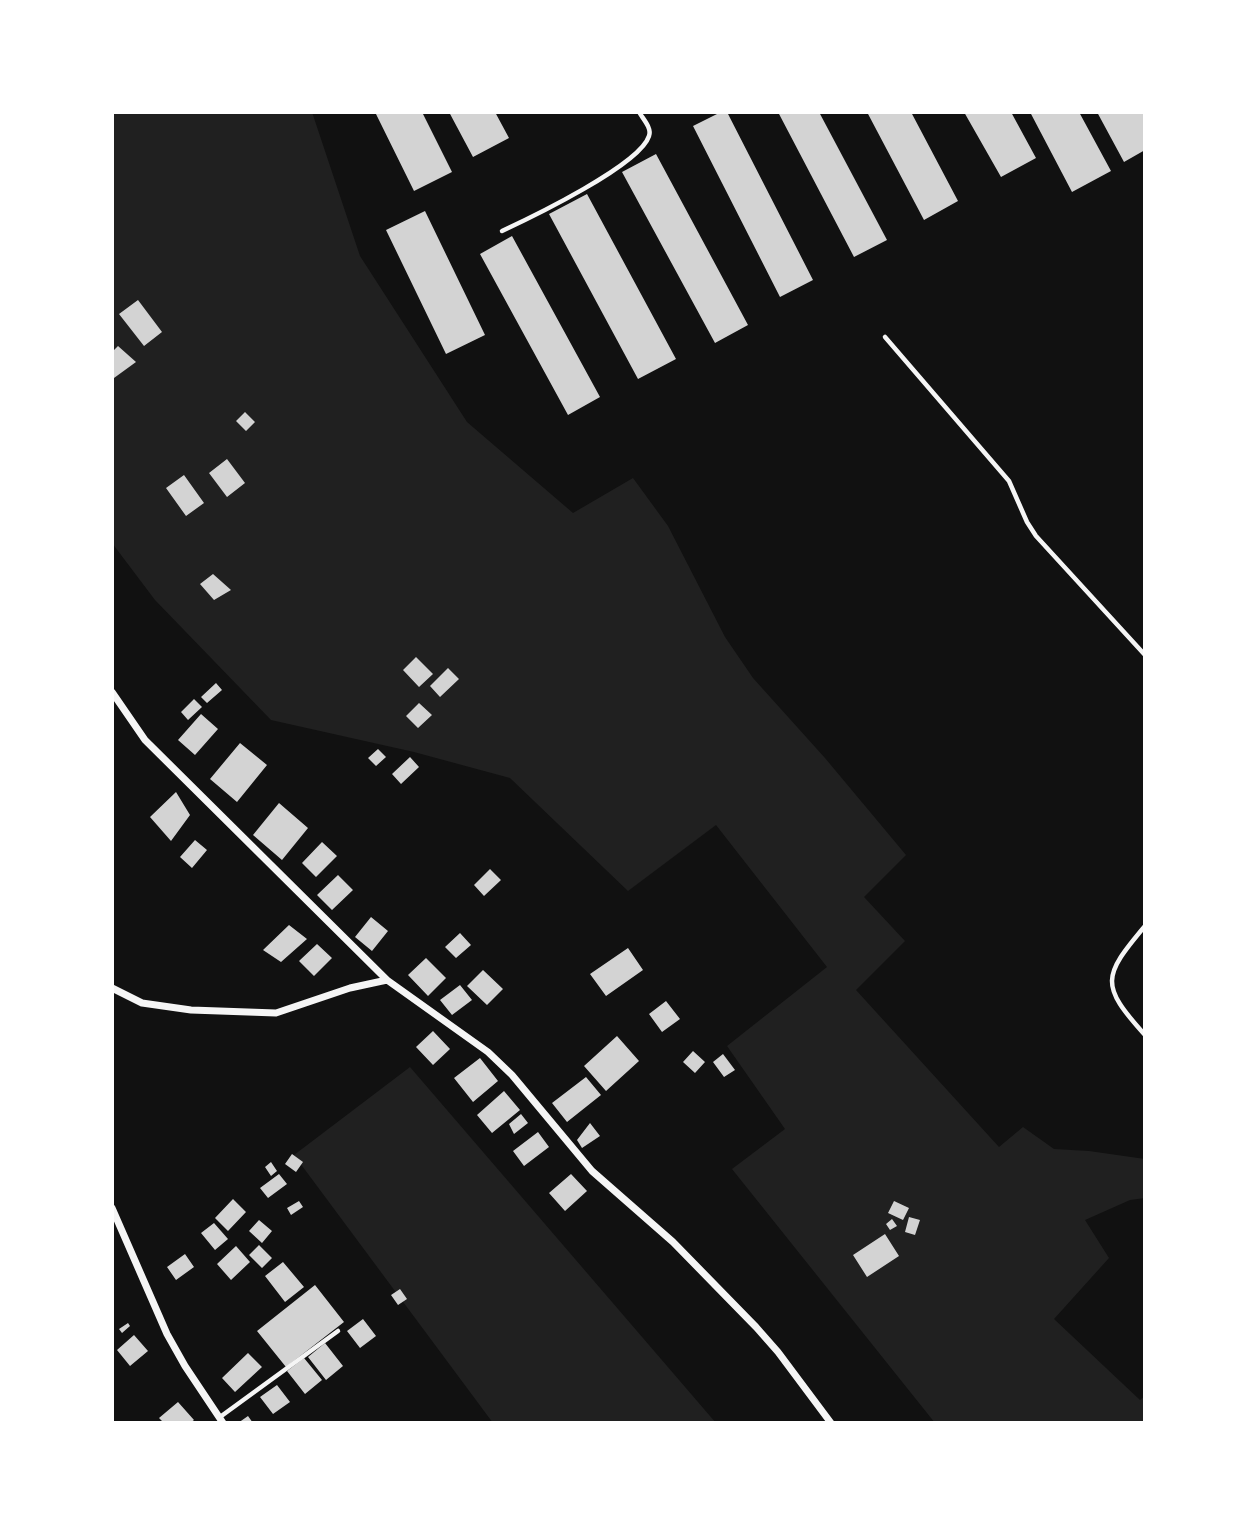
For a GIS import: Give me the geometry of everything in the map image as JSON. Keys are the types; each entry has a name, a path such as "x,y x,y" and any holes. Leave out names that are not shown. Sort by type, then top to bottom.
{"street":[{"path":"112,692 145,740 387,980 488,1052 505,1068 592,1171 673,1242 756,1327 831,1423"},
{"path":"112,988 142,1003 191,1010 276,1013 350,988 387,980"},
{"path":"112,1208 167,1334 221,1420"}],"lane":[{"path":"502,232 554,207 638,153 650,135 650,129 639,112"},
{"path":"885,337 1009,481 1036,536 1145,655"},
{"path":"1145,926 1123,952 1111,974 1112,988 1118,1004 1145,1035"},
{"path":"221,1420 338,1331"}],"shaded area":[{"path":"112,112 312,112 360,256 467,422 573,513 633,478 668,526 725,637 753,678 825,758 906,855 864,897 905,941 856,990 999,1147 1023,1127 1054,1149 1145,1159 1145,1198 1130,1200 1085,1220 1109,1258 1054,1319 1140,1400 1145,1396 1145,1423 935,1423 732,1169 785,1129 727,1046 827,967 716,825 628,891 510,778 414,752 271,720 155,600 112,543"},
{"path":"410,1067 716,1423 493,1423 294,1155"}],"building":[{"path":"375,112 422,112 452,172 414,191"},
{"path":"449,112 495,112 509,138 473,157"},
{"path":"721,112 727,112 813,280 780,297 693,126"},
{"path":"778,112 819,112 887,240 854,257"},
{"path":"867,112 911,112 958,201 924,220"},
{"path":"964,112 1011,112 1036,158 1001,177"},
{"path":"1030,112 1079,112 1111,171 1072,192"},
{"path":"1097,112 1145,112 1145,150 1124,162"},
{"path":"656,154 748,325 715,343 622,172"},
{"path":"587,194 676,359 638,379 549,214"},
{"path":"425,211 485,335 446,354 386,230"},
{"path":"512,236 600,397 568,415 480,254"},
{"path":"138,300 162,332 144,346 119,314"},
{"path":"118,346 136,362 114,378 112,352"},
{"path":"245,412 255,422 246,431 236,421"},
{"path":"227,459 245,483 227,497 209,473"},
{"path":"184,475 204,503 186,516 166,488"},
{"path":"213,574 231,590 214,600 200,584"},
{"path":"416,657 433,674 419,687 403,670"},
{"path":"448,668 459,679 440,697 430,686"},
{"path":"216,683 222,690 207,703 201,697"},
{"path":"194,699 202,707 188,720 181,712"},
{"path":"419,703 432,715 418,728 406,716"},
{"path":"201,714 218,729 195,755 178,740"},
{"path":"240,743 267,765 237,802 210,779"},
{"path":"378,749 386,757 376,766 368,758"},
{"path":"410,757 419,767 401,784 392,774"},
{"path":"176,792 190,815 171,841 150,817"},
{"path":"279,803 308,828 282,860 253,835"},
{"path":"195,840 207,850 192,868 180,857"},
{"path":"322,842 337,856 316,877 302,863"},
{"path":"490,869 501,880 484,896 474,885"},
{"path":"338,875 353,890 332,910 317,895"},
{"path":"371,917 388,931 372,951 355,937"},
{"path":"289,925 307,939 281,962 263,950"},
{"path":"460,933 471,945 456,958 445,947"},
{"path":"317,944 332,958 314,976 299,961"},
{"path":"628,948 643,970 606,996 590,974"},
{"path":"426,958 446,978 428,996 408,975"},
{"path":"483,970 503,989 487,1005 467,986"},
{"path":"460,985 472,1000 452,1015 440,1000"},
{"path":"666,1001 680,1019 662,1032 649,1014"},
{"path":"433,1031 450,1049 433,1065 416,1047"},
{"path":"617,1036 639,1061 606,1091 584,1066"},
{"path":"693,1051 705,1062 695,1073 683,1062"},
{"path":"723,1054 735,1070 724,1077 713,1062"},
{"path":"480,1058 498,1081 473,1102 454,1078"},
{"path":"586,1077 601,1095 567,1122 552,1103"},
{"path":"504,1091 520,1110 492,1133 477,1115"},
{"path":"521,1114 528,1123 514,1134 509,1124"},
{"path":"590,1123 600,1136 582,1148 577,1140"},
{"path":"538,1132 549,1147 524,1166 513,1151"},
{"path":"292,1154 303,1162 296,1172 285,1164"},
{"path":"271,1162 277,1171 271,1176 265,1167"},
{"path":"279,1174 287,1184 268,1198 260,1188"},
{"path":"571,1174 587,1191 565,1211 549,1193"},
{"path":"233,1199 246,1212 228,1231 215,1218"},
{"path":"299,1201 303,1207 291,1215 287,1208"},
{"path":"894,1201 909,1208 903,1220 888,1213"},
{"path":"909,1217 920,1220 915,1235 905,1232"},
{"path":"892,1219 897,1226 890,1230 886,1224"},
{"path":"259,1220 272,1231 262,1243 249,1231"},
{"path":"214,1223 228,1239 215,1250 201,1233"},
{"path":"885,1234 899,1256 867,1277 853,1255"},
{"path":"259,1245 272,1258 262,1268 249,1255"},
{"path":"236,1246 250,1262 231,1280 217,1264"},
{"path":"185,1254 194,1267 176,1280 167,1267"},
{"path":"283,1262 304,1287 285,1302 265,1276"},
{"path":"315,1285 344,1322 286,1367 257,1331"},
{"path":"400,1289 407,1299 398,1305 391,1295"},
{"path":"363,1319 376,1336 360,1348 347,1331"},
{"path":"128,1323 130,1326 122,1333 119,1329"},
{"path":"134,1335 148,1351 130,1366 117,1350"},
{"path":"325,1343 343,1366 326,1380 308,1357"},
{"path":"248,1353 262,1367 235,1392 222,1378"},
{"path":"304,1358 322,1380 305,1394 287,1371"},
{"path":"277,1385 290,1402 273,1414 260,1397"},
{"path":"178,1402 194,1420 190,1423 164,1423 159,1418"},
{"path":"248,1416 253,1423 238,1423"}]}
